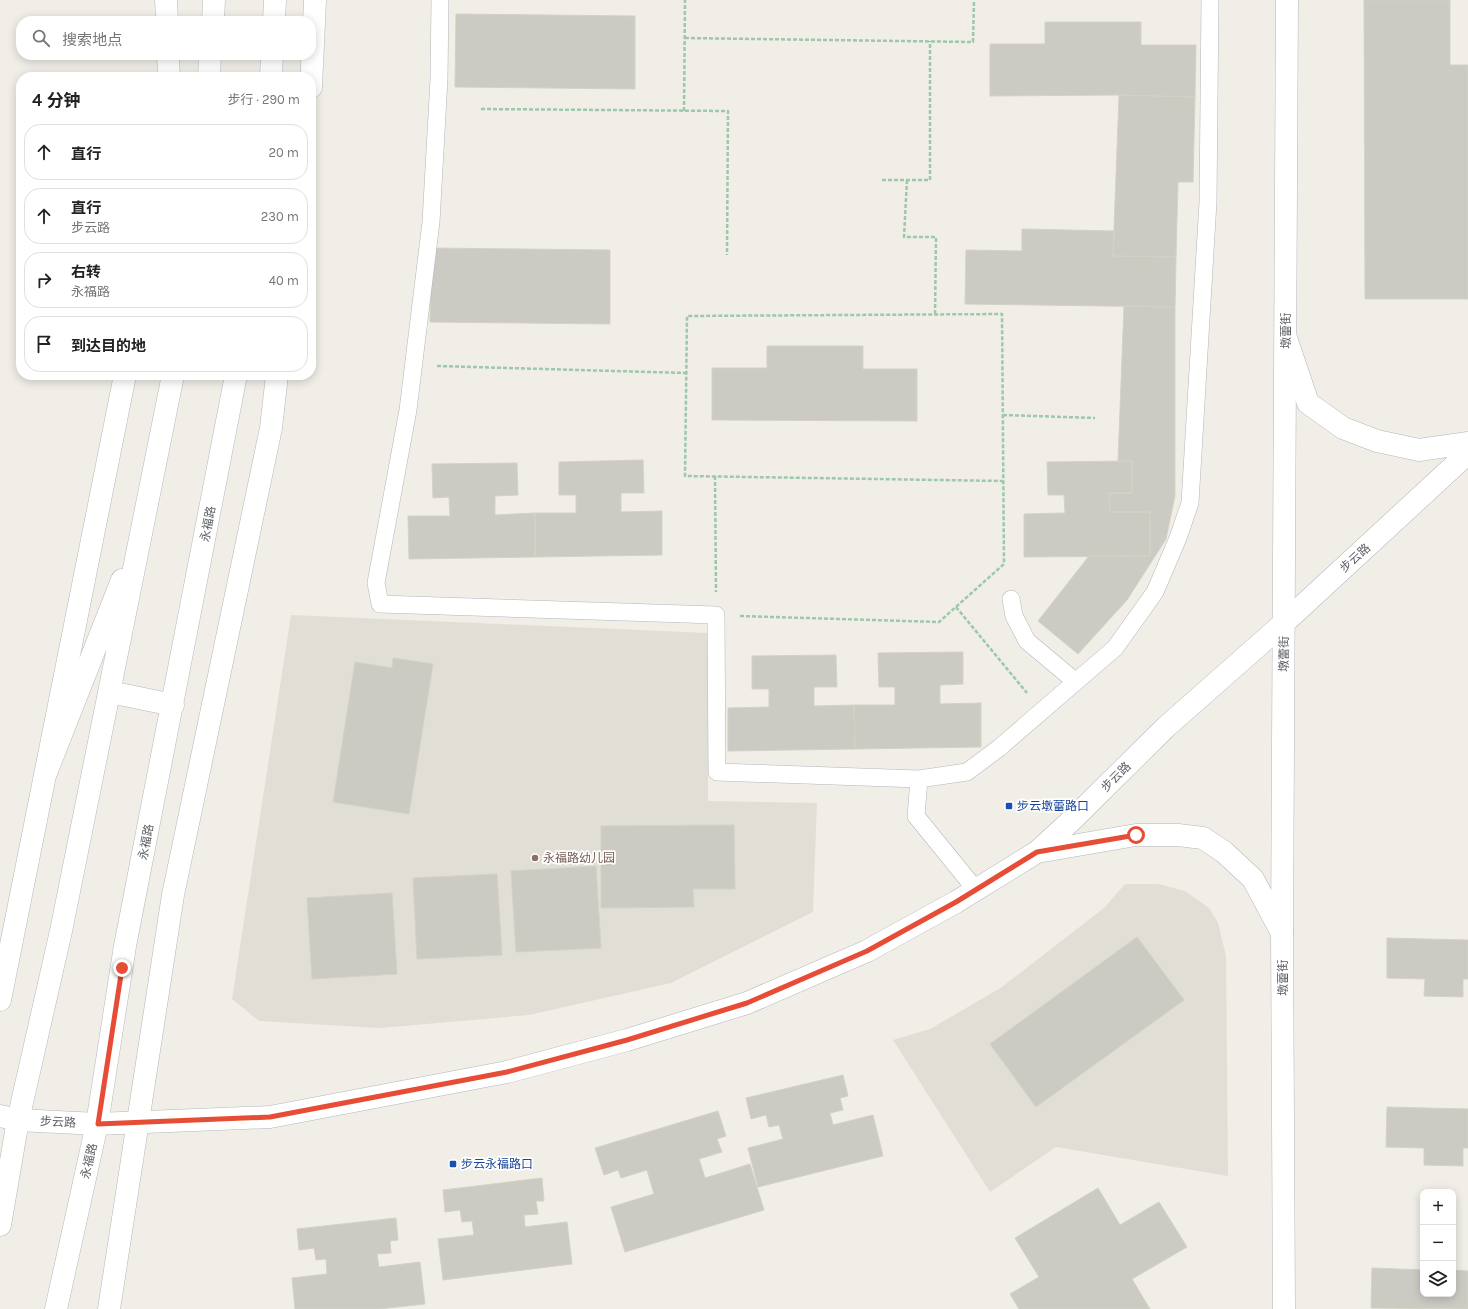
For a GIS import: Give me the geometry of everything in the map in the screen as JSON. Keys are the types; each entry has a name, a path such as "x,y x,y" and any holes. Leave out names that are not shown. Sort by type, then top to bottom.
{"street":[{"path":"166,0 167,16"},
{"path":"213,16 214,0"},
{"path":"274,16 275,0"},
{"path":"315,16 316,0"},
{"name":"墩蕾街","path":"1284,1309 1282,934 1285,622 1287,0"},
{"path":"168,60 169,72"},
{"path":"209,72 210,60"},
{"path":"271,72 272,60"},
{"path":"312,72 313,60"},
{"path":"1286,338 1308,403 1343,428 1377,441 1419,450 1468,443"},
{"path":"0,1000 124,380"},
{"path":"0,1225 9,1118 61,931 172,380"},
{"name":"永福路","path":"56,1309 98,1124 125,946 235,380"},
{"path":"109,1309 173,895 271,428 276,380"},
{"name":"步云路","path":"9,1118 98,1124 270,1117 507,1072 627,1040 747,1003 867,951 976,890 1037,852 1073,819 1166,727 1285,622 1468,453"},
{"path":"46,773 144,524"},
{"path":"110,692 173,704"},
{"path":"1037,852 1136,835 1178,835 1203,838 1224,852 1253,879 1282,934"}],"lane":[{"path":"440,0 439,79 431,222 408,410 376,583 380,604 716,615 717,772 919,780 967,772 999,748 1115,648 1155,592 1178,538 1190,503 1208,202 1210,0"},
{"path":"1011,599 1014,616 1027,641 1076,682"},
{"path":"919,780 916,816 976,890"}],"path":[{"path":"684,111 685,0"},
{"path":"685,38 973,42 974,0"},
{"path":"882,180 930,180 930,41"},
{"path":"481,109 728,111 727,255"},
{"path":"907,180 904,237 936,237 935,315"},
{"path":"715,476 716,615 939,622 1004,564 1002,314 687,316 685,476 715,476 1003,481"},
{"path":"414,365 686,372"},
{"path":"1003,415 1095,418"},
{"path":"956,607 1042,711"}],"shaded area":[{"name":"永福路幼儿园","path":"291,615 708,633 708,801 817,803 813,912 671,983 529,1015 380,1028 259,1021 232,999"},
{"path":"1125,884 1158,884 1185,891 1209,908 1218,923 1226,956 1228,1176 1056,1147 990,1192 893,1040 930,1029 1002,987 1104,908"}],"building":[{"path":"1364,0 1450,0 1450,65 1468,65 1468,299 1365,299"},
{"path":"456,14 635,16 635,89 455,87"},
{"path":"1045,22 1141,22 1141,45 1196,45 1195,97 1119,95 990,96 990,44 1045,44"},
{"path":"1119,95 1195,97 1193,182 1178,182 1176,257 1113,256"},
{"path":"1022,229 1114,231 1113,256 1176,257 1175,307 965,304 966,250 1022,251"},
{"path":"431,248 610,250 610,324 430,322"},
{"path":"1124,306 1175,307 1175,496 1166,539 1127,600 1078,654 1038,621 1089,556 1150,556 1150,512 1110,512 1109,493 1132,493 1132,461 1118,461"},
{"path":"767,346 863,346 863,369 917,369 917,421 712,420 712,368 767,368"},
{"path":"643,460 644,493 621,493 621,512 662,511 662,555 535,557 535,513 576,513 576,495 559,495 559,462"},
{"path":"1132,461 1132,493 1109,493 1110,512 1150,512 1150,556 1024,557 1024,514 1065,513 1064,495 1048,495 1047,462"},
{"path":"517,463 518,495 495,496 495,515 535,513 535,557 409,559 408,516 450,516 449,497 433,498 432,464"},
{"path":"963,652 963,684 940,685 940,704 981,703 981,747 855,749 854,705 895,705 895,687 879,687 878,653"},
{"path":"836,655 837,687 814,687 814,706 854,705 855,749 728,751 728,708 769,707 769,689 752,689 752,656"},
{"path":"393,658 433,664 409,814 333,802 355,662 392,668"},
{"path":"734,825 735,889 693,889 694,907 601,908 601,826"},
{"path":"596,866 601,948 516,952 511,871"},
{"path":"497,874 502,955 417,959 413,878"},
{"path":"392,893 397,974 312,979 307,898"},
{"path":"1137,937 1184,1000 1036,1107 990,1044"},
{"path":"1387,938 1468,940 1468,979 1463,979 1463,997 1424,996 1425,979 1387,978"},
{"path":"843,1075 848,1096 840,1098 843,1110 830,1113 833,1125 873,1115 883,1156 758,1187 748,1148 783,1139 779,1125 769,1127 766,1115 751,1119 746,1098"},
{"path":"1387,1107 1468,1109 1468,1148 1463,1148 1463,1166 1424,1165 1424,1148 1386,1147"},
{"path":"718,1111 726,1136 717,1139 722,1152 699,1159 705,1178 750,1164 764,1210 625,1252 611,1207 654,1194 647,1170 621,1178 618,1170 604,1175 595,1148"},
{"path":"542,1178 544,1201 536,1201 538,1214 524,1215 525,1227 567,1222 572,1264 443,1280 438,1239 474,1235 472,1221 462,1222 460,1210 445,1212 443,1190"},
{"path":"1098,1188 1120,1225 1159,1202 1187,1247 1132,1279 1150,1309 1019,1309 1010,1294 1039,1277 1015,1238"},
{"path":"396,1218 398,1240 390,1241 391,1253 377,1254 379,1267 420,1262 425,1304 379,1309 295,1309 292,1278 327,1274 326,1259 316,1260 314,1248 299,1250 297,1229"},
{"path":"1372,1268 1420,1270 1420,1297 1456,1297 1456,1270 1468,1271 1468,1309 1371,1308"}],"place":[{"name":"步云墩蕾路口","path":"1009,806"},
{"name":"永福路幼儿园","path":"535,858"},
{"name":"步云永福路口","path":"453,1164"}],"route":[{"path":"122,968 98,1124 270,1117 507,1072 627,1040 747,1003 867,951 956,902 1037,852 1136,835"}]}
